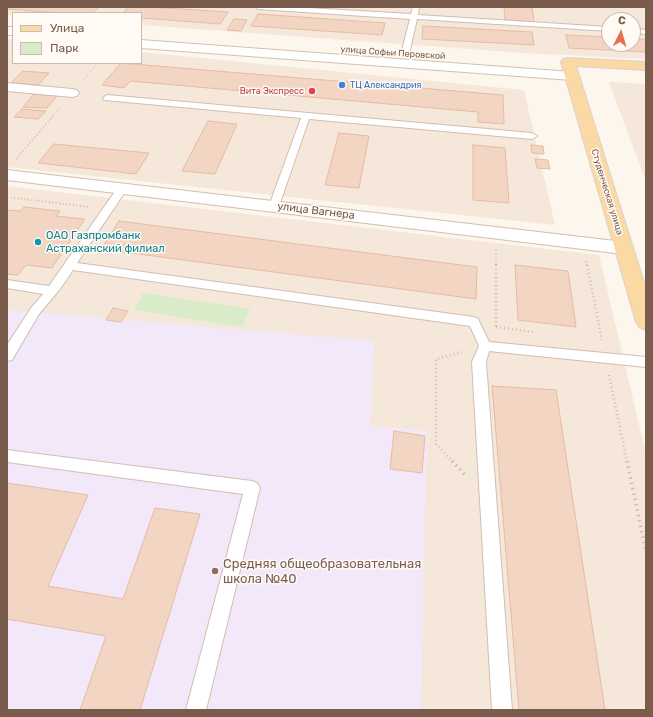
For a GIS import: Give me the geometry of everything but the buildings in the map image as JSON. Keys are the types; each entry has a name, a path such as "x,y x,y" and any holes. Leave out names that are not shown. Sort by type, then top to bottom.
{"main road":[{"name":"улица Софьи Перовской","path":"142,36 405,54 551,62 576,72 646,66"},
{"path":"142,44 576,72"},
{"name":"Студенческая улица","path":"576,72 624,248 642,294 646,322"},
{"path":"7,87 72,93"},
{"name":"улица Вагнера","path":"10,169 122,189 624,248"}],"lane":[{"path":"258,7 601,29"},
{"path":"405,54 416,7"},
{"path":"107,98 532,136"},
{"path":"274,206 306,116"},
{"path":"7,356 35,311 70,266 122,189"},
{"path":"70,266 474,322 485,346 479,362 502,710"},
{"path":"7,284 52,291"},
{"path":"485,346 646,362"},
{"path":"7,456 252,488 196,710"}],"path":[{"path":"10,169 97,64"},
{"path":"7,198 109,209"},
{"path":"468,478 436,444 436,359 485,346 496,327 495,233"},
{"path":"582,243 646,552"}],"shaded area":[{"path":"7,7 646,7 646,59 523,53 142,25 142,12 12,12 12,15 7,15"},
{"path":"7,39 12,39 12,64 142,64 142,52 524,90 555,225 7,167"},
{"path":"609,82 646,84 646,182"},
{"path":"7,186 599,255 646,454 646,710 7,710"},
{"name":"Средняя общеобразовательная школа №40","path":"7,310 374,341 370,426 427,431 421,710 7,710"}],"green space":[{"path":"143,293 250,309 242,327 134,310"}],"place":[{"name":"ТЦ Александрия","path":"342,85"},
{"name":"Вита Экспресс","path":"312,91"},
{"name":"ОАО Газпромбанк Астраханский филиал","path":"38,242"},
{"name":"Средняя общеобразовательная школа №40","path":"215,571"}]}
